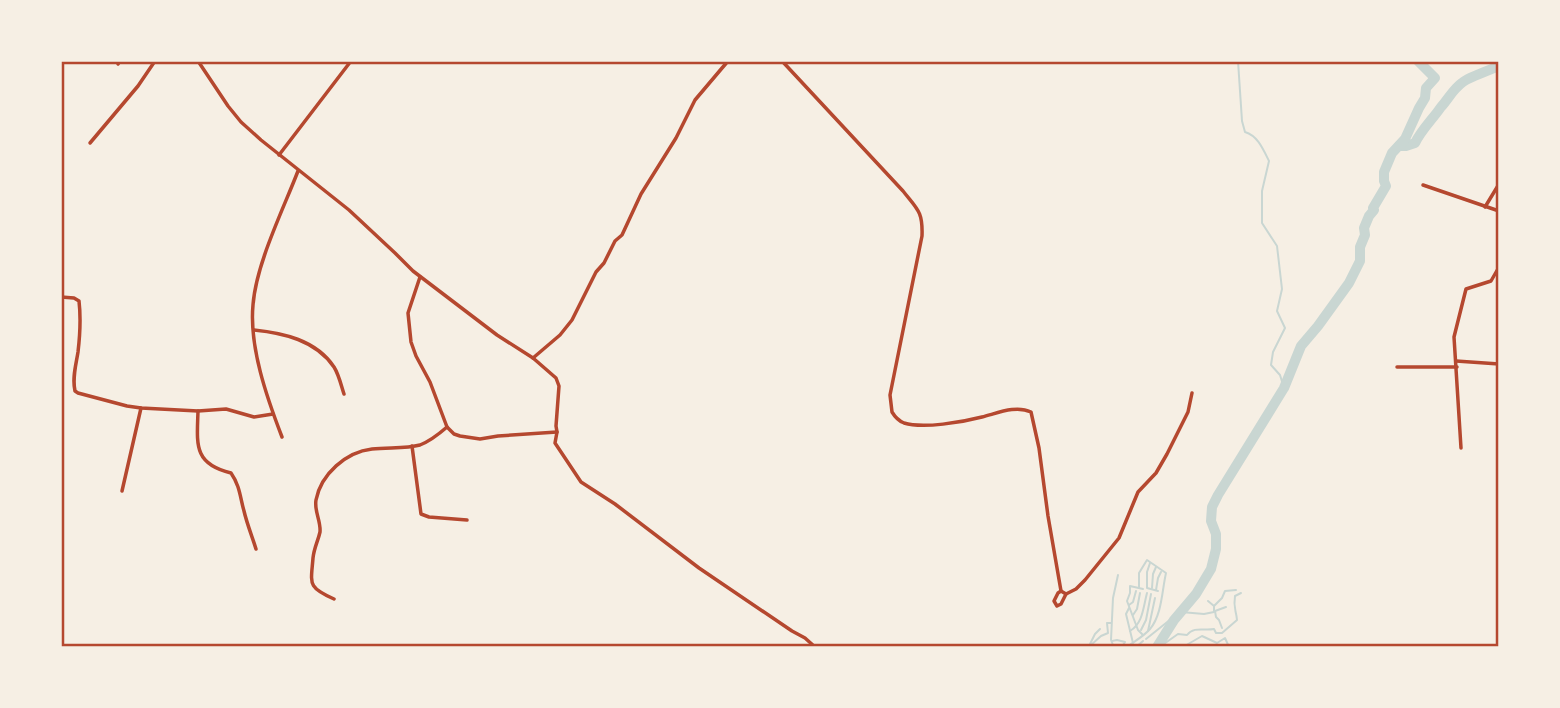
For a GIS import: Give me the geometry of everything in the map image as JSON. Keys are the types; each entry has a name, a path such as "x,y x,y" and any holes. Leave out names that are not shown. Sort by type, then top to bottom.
{"street":[{"path":"90,143 138,86 155,61"},
{"path":"198,61 241,122 349,210 413,271 497,335 533,358 556,378 559,386 555,443 580,482 615,504 699,568 816,647"},
{"path":"279,155 351,61"},
{"path":"533,358 560,335 572,320 596,272 604,263 615,241 622,235 641,194 676,138 695,100 728,61"},
{"path":"782,61 903,191 922,217 922,236 890,395 892,412 902,422 918,425 966,421 1012,409 1031,412 1064,592 1076,589 1086,580 1119,538 1138,492 1156,473 1167,454 1188,412 1192,393"},
{"path":"282,437 260,367 253,305 270,240 298,171"},
{"path":"1485,207 1499,184"},
{"path":"1423,185 1499,211"},
{"path":"1461,448 1454,337 1466,289 1491,281 1499,267"},
{"path":"420,276 408,313 411,342 447,427 454,434 480,439 557,432"},
{"path":"61,297 74,298 79,302 79,349 75,391 141,408 198,411 226,409 254,417 273,414"},
{"path":"254,330 282,334 310,345 334,367 344,394"},
{"path":"1456,361 1499,364"},
{"path":"1397,367 1457,367"},
{"path":"122,491 141,408"},
{"path":"198,411 199,450 210,465 231,473 236,480 256,549"},
{"path":"334,599 315,588 312,579 314,550 320,530 317,498 331,471 348,457 367,450 412,446 428,441 447,427"},
{"path":"412,446 421,514 467,520"}],"waterway":[{"path":"1238,61 1245,132 1257,140 1269,161 1262,191 1262,223 1277,246 1282,289 1277,311 1285,328 1273,352 1271,365 1280,375 1284,388"},
{"path":"1157,647 1211,569 1216,549 1216,534 1211,521 1212,507 1218,495 1284,388 1301,346 1349,283 1360,261 1364,228 1386,186 1384,172 1392,153 1405,139 1425,98 1426,88 1435,78 1418,61"},
{"path":"1399,146 1415,143 1460,85 1499,66"},
{"path":"1127,647 1145,634 1154,623 1166,573 1147,560 1139,573 1139,588"},
{"path":"1150,563 1147,588 1158,591"},
{"path":"1152,588 1156,567"},
{"path":"1156,590 1161,572"},
{"path":"1111,647 1113,598 1118,575"},
{"path":"1143,589 1130,586 1127,601 1138,630 1143,635"},
{"path":"1214,606 1225,591 1236,590"},
{"path":"1129,605 1133,602 1136,591"},
{"path":"1133,615 1140,593"},
{"path":"1130,631 1140,619 1147,593"},
{"path":"1158,646 1178,634 1187,635 1196,630 1214,629 1216,633 1222,633 1237,620 1235,596 1241,593"},
{"path":"1141,630 1146,620 1151,594"},
{"path":"1148,631 1155,598"},
{"path":"1181,612 1214,612 1214,606 1208,601"},
{"path":"1215,611 1226,607"},
{"path":"1129,608 1126,614 1133,643"},
{"path":"1215,611 1222,628"},
{"path":"1146,639 1171,619 1174,620"},
{"path":"1091,645 1108,633 1107,623 1111,623"},
{"path":"1092,647 1090,644 1100,629"},
{"path":"1183,647 1202,636 1217,643 1225,638 1229,647"},
{"path":"1112,641 1125,642 1123,645 1126,647"},
{"path":"1136,647 1143,641"}]}
